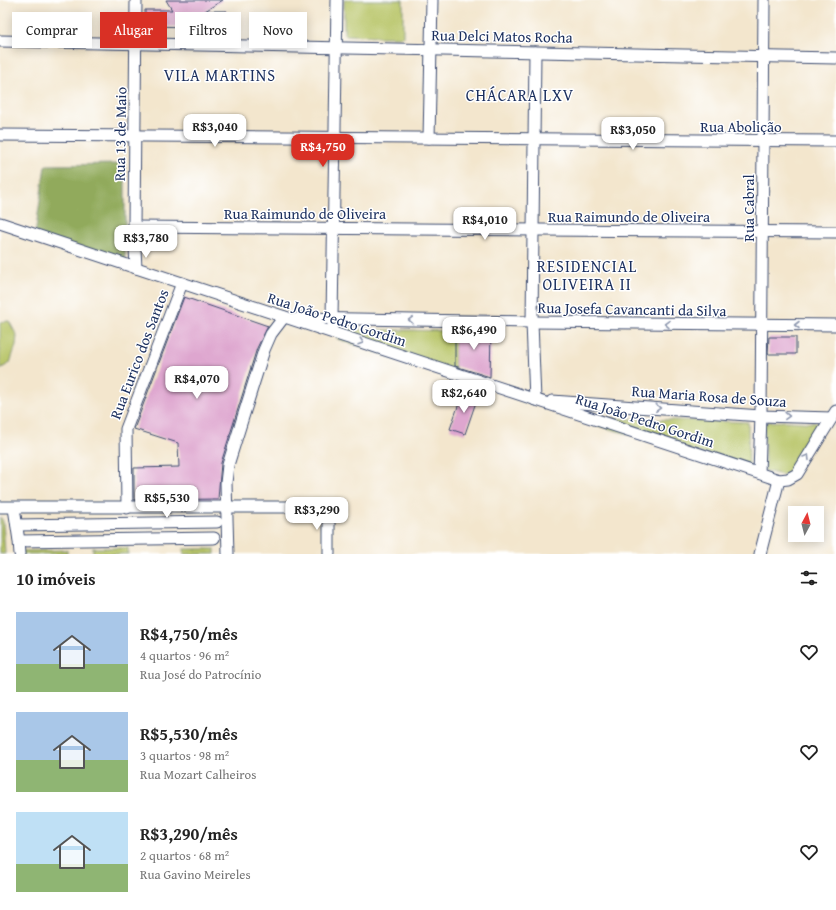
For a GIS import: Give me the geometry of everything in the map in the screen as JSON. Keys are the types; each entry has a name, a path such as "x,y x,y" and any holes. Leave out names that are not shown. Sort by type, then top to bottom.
{"street":[{"name":"Rua 13 de Maio","path":"136,0 136,12"},
{"path":"334,334 332,319 336,0"},
{"path":"429,138 432,0"},
{"name":"Rua Cabral","path":"759,474 762,325 764,0"},
{"name":"Rua Delci Matos Rocha","path":"0,41 100,43"},
{"name":"Rua Delci Matos Rocha","path":"167,45 836,58"},
{"name":"Rua 13 de Maio","path":"136,48 134,227 136,268"},
{"path":"535,52 532,322 535,400"},
{"name":"Rua Abolição","path":"0,135 836,141"},
{"name":"Rua João Pedro Gordim","path":"0,223 779,480"},
{"name":"Rua Raimundo de Oliveira","path":"134,227 836,232"},
{"name":"Rua Eurico dos Santos","path":"127,508 126,429 182,283"},
{"path":"228,554 227,478 230,458 264,350 272,334 284,317"},
{"name":"Rua Josefa Cavancanti da Silva","path":"284,317 532,322 836,325"},
{"name":"Rua Maria Rosa de Souza","path":"535,400 761,416 834,414"},
{"path":"760,554 779,480 788,479 797,474 834,414"},
{"path":"0,507 328,507 329,554"},
{"path":"14,508 20,554"},
{"path":"17,525 217,522"},
{"path":"19,541 214,538"}],"green space":[{"path":"344,0 403,0 403,37 344,35"},
{"path":"125,164 125,262 35,235 45,166"},
{"path":"9,321 17,336 16,345 10,363 0,369 0,322"},
{"path":"338,329 455,331 455,378 337,339"},
{"path":"597,418 748,422 749,466 594,425 593,420"},
{"path":"787,421 819,423 790,471 783,475 765,471 764,422"},
{"path":"0,517 3,521 5,554 0,554"},
{"path":"93,548 128,548 128,554 93,554"},
{"path":"184,549 215,549 215,554 184,554"},
{"path":"67,550 67,554 21,554 21,551"}],"building":[{"path":"166,0 223,0 205,11 227,11 175,12 175,27 167,26 167,12 145,12 145,10 172,10"},
{"path":"184,297 268,326 257,348 221,463 218,499 134,500 134,468 179,467 178,443 134,429"},
{"path":"455,331 491,331 490,377 455,366"},
{"path":"769,337 796,337 796,354 768,354"},
{"path":"462,395 477,399 465,434 450,429"}],"district":[{"name":"VILA MARTINS","path":"220,75"},
{"name":"CHÁCARA LXV","path":"520,95"},
{"name":"RESIDENCIAL OLIVEIRA II","path":"587,275"}]}
